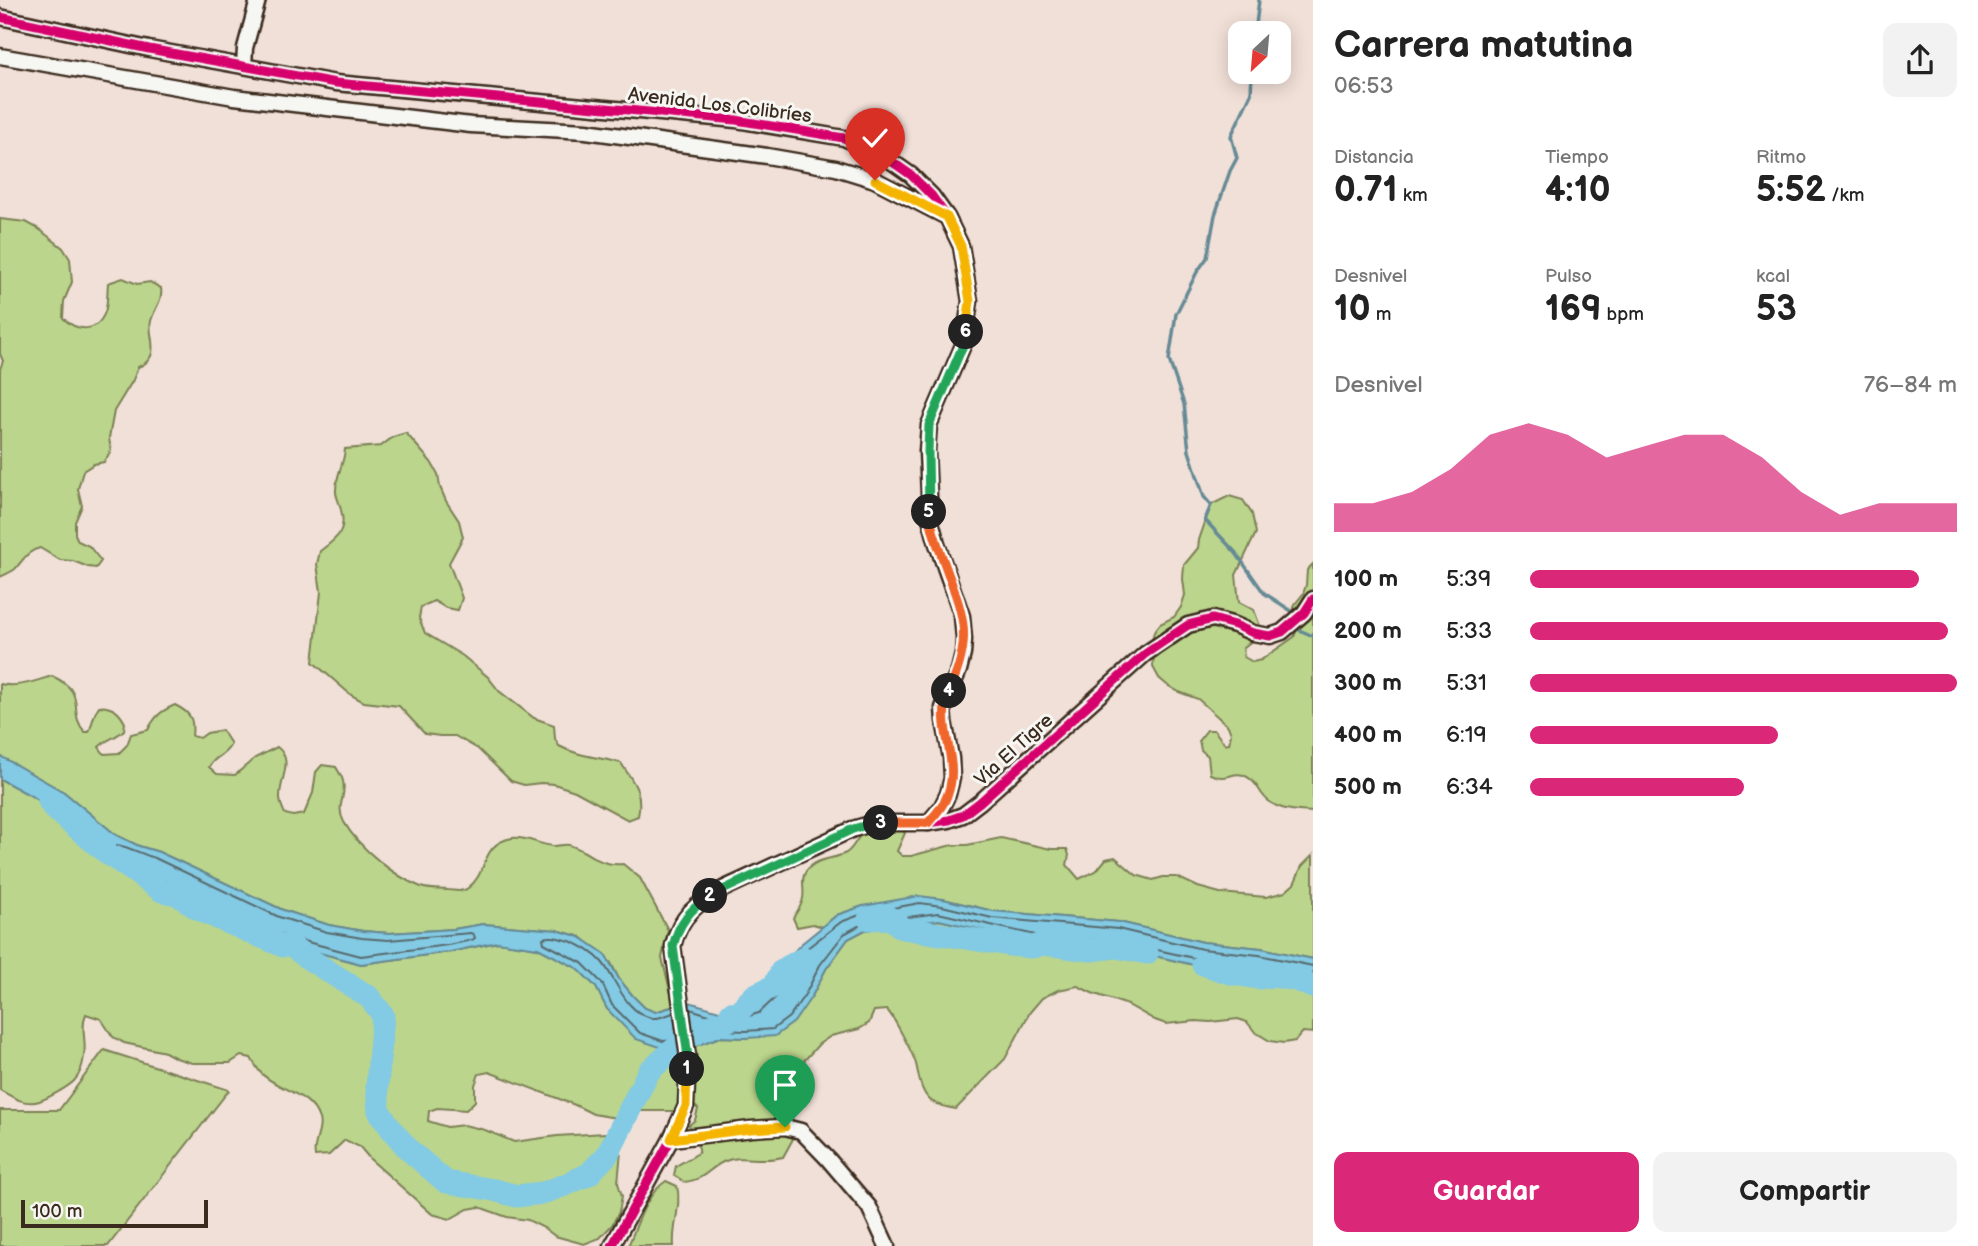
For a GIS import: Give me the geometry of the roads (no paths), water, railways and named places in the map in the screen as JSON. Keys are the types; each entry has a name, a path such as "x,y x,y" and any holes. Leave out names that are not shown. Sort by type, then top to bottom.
{"street":[{"path":"244,66 245,48 258,0"},
{"name":"Avenida Los Colibríes","path":"0,17 149,49 336,83 736,121 844,138 881,154 911,175 932,196 947,217 961,246 970,301 964,343 929,425 930,518 962,616 964,639 959,670 943,708 952,778 941,808 928,823"},
{"path":"0,56 234,97 471,125 586,131 779,158 836,168 875,180 947,217"},
{"name":"Vía El Tigre","path":"612,1246 671,1139 686,1106 688,1057 673,946 677,930 684,918 707,898 853,829 874,823 928,823 963,815 1146,654 1188,625 1213,619 1270,636 1282,632 1304,613 1313,600"},
{"path":"671,1139 751,1129 785,1127 801,1131 869,1207 887,1246"}],"water":[{"path":"0,756 64,792 116,835 159,852 283,910 329,925 389,933 454,929 483,924 557,930 580,937 605,954 619,979 633,996 645,1008 655,1012 689,1002 726,1013 756,1007 770,993 788,958 837,915 863,906 919,896 993,911 1119,922 1203,942 1261,948 1313,959 1313,985 1273,976 1233,974 1116,947 1043,944 939,920 865,930 848,939 794,1022 775,1036 720,1037 695,1046 663,1048 636,1039 607,1009 596,987 577,968 538,948 497,942 450,952 361,964 290,945 219,919 123,865 37,799 0,779"}],"waterway":[{"path":"1256,21 1259,0"},
{"path":"1251,84 1251,94 1231,136 1237,158 1215,215 1207,258 1176,314 1169,360 1184,404 1189,451 1204,497 1211,505 1205,520 1236,553 1264,593 1293,612 1294,616"},
{"path":"1297,623 1297,629 1313,636"},
{"path":"49,801 55,810 107,853 162,891 177,894 219,919 283,946 290,945 369,997 383,1015 377,1087 379,1111 409,1150 446,1182 517,1196 543,1193 589,1174 607,1155 649,1071 685,1040 705,1028 727,1021 731,1013 738,1012 755,995 774,986 782,970 804,958"},
{"path":"869,919 890,918 902,928 1009,945 1033,947 1043,944 1091,950 1116,947 1147,953"},
{"path":"1203,964 1233,974 1258,978 1273,976 1296,980 1313,987"}]}
